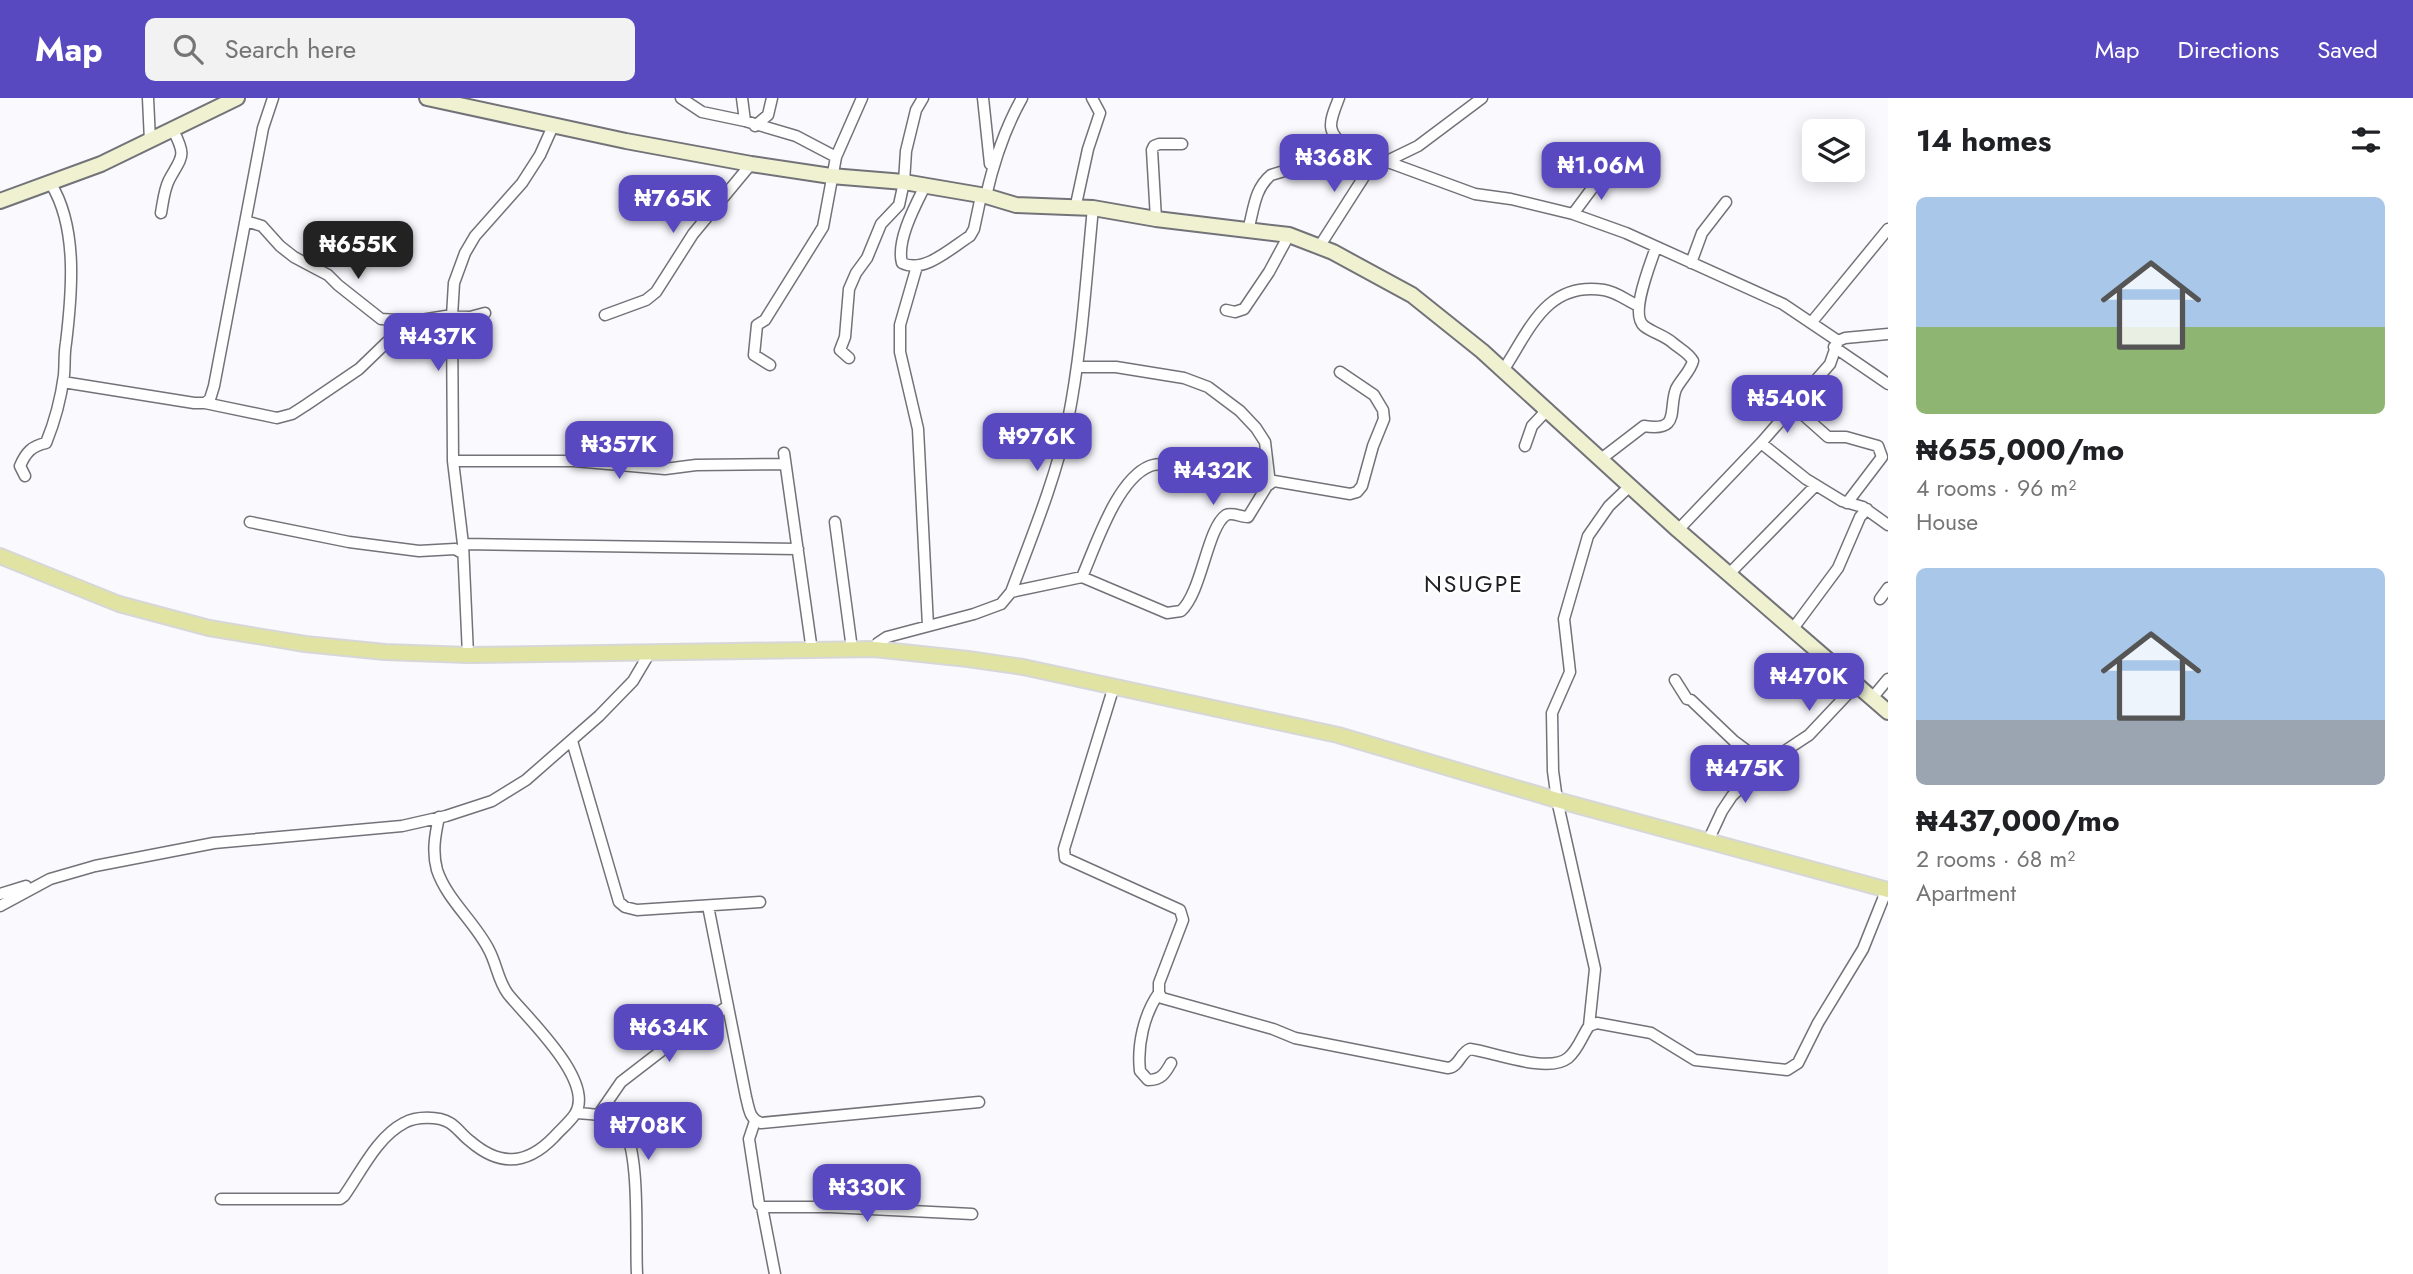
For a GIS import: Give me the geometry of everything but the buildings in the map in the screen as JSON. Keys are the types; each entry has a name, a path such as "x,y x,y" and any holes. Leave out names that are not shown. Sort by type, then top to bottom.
{"main road":[{"path":"0,556 119,604 209,628 304,644 385,652 468,655 874,649 982,661 1114,685 1338,735 1557,800 1887,890"}],"street":[{"path":"148,98 150,141"},
{"path":"0,201 101,164 237,98"},
{"path":"205,403 210,399 214,386 263,128 273,98"},
{"path":"428,98 553,126 751,164 831,176 904,182 984,196 1016,205 1093,208 1156,219 1289,235 1332,252 1412,295 1504,369 1678,530 1888,712"},
{"path":"681,98 702,112 796,136 836,157"},
{"path":"742,98 745,121"},
{"path":"755,126 768,115 772,98"},
{"path":"771,365 754,355 757,325 765,320 823,227 836,157 862,98"},
{"path":"849,358 840,351 845,337 849,289 873,246 881,224 899,205 906,151 916,110 923,98"},
{"path":"983,98 991,176"},
{"path":"925,186 910,216 900,256 902,263 910,267 924,265 970,236 995,157 1022,98"},
{"path":"1075,209 1088,149 1100,113 1092,98"},
{"path":"1339,98 1330,127 1334,139 1354,150 1475,194 1511,199 1573,214 1656,247 1783,304 1888,384"},
{"path":"1319,247 1381,160 1425,141 1482,98"},
{"path":"468,655 462,549 453,461 454,283 465,253 475,236 522,183 540,155 553,126"},
{"path":"161,213 166,188 183,156 183,149 173,130"},
{"path":"1156,219 1152,150 1159,144 1182,144"},
{"path":"1248,230 1257,190 1263,182 1281,171 1354,150"},
{"path":"605,314 646,300 656,292 693,233 751,164"},
{"path":"1573,214 1605,171"},
{"path":"25,476 20,466 26,453 36,445 46,443 53,425 63,382 70,310 72,268 65,224 57,194 51,184"},
{"path":"1691,263 1702,233 1726,202"},
{"path":"874,649 887,637 1001,604 1011,592 1056,466 1068,422 1077,367 1093,208"},
{"path":"246,221 262,226 294,257 328,275 381,319 415,321 452,316 470,317 485,313"},
{"path":"1811,323 1888,229"},
{"path":"1226,310 1235,312 1244,309 1269,272 1289,235"},
{"path":"1601,459 1644,426 1660,427 1668,422 1673,415 1674,395 1678,384 1691,369 1691,356 1666,337 1643,326 1640,320 1639,306 1656,247"},
{"path":"917,266 900,325 900,352 918,429 928,626"},
{"path":"1504,369 1544,308 1558,296 1580,291 1604,290 1639,306"},
{"path":"63,382 205,403 277,418 306,405 359,369 387,342 400,337 452,330"},
{"path":"1836,344 1888,334"},
{"path":"1678,530 1761,443 1830,364 1836,344"},
{"path":"1077,367 1115,367 1184,378 1208,387 1240,411 1265,442 1270,484"},
{"path":"1011,592 1082,577 1167,613 1181,611 1190,598 1217,528 1228,514 1248,517 1273,481 1350,494 1357,492 1362,486 1384,419 1383,410 1374,395 1340,372"},
{"path":"1792,405 1828,437 1846,437 1878,446 1882,450 1882,457 1847,503"},
{"path":"1525,446 1532,426 1548,409"},
{"path":"1761,443 1816,485 1847,503 1867,509 1888,525"},
{"path":"784,453 812,651"},
{"path":"453,461 574,461 665,469 696,465 785,464"},
{"path":"1082,577 1120,492 1134,476 1151,465 1166,464"},
{"path":"1729,574 1816,485"},
{"path":"1159,993 1167,1000 1273,1029 1295,1038 1448,1068 1455,1066 1464,1052 1470,1049 1532,1062 1564,1061 1574,1052 1589,1026 1595,969 1557,800 1553,771 1552,713 1570,673 1564,618 1588,536 1609,506 1630,486"},
{"path":"1792,630 1838,568 1860,517 1867,509"},
{"path":"250,522 349,542 419,551 798,549"},
{"path":"835,522 852,649"},
{"path":"1881,599 1888,587"},
{"path":"0,894 95,866 214,843 402,826 492,801 526,780 572,741 633,681 649,654"},
{"path":"1873,697 1888,679"},
{"path":"1675,680 1687,699 1734,741 1765,764"},
{"path":"1708,841 1722,810 1732,796 1765,764 1809,734 1857,683"},
{"path":"1114,685 1063,854 1067,860 1180,910 1183,920 1159,982 1159,993 1145,1022 1140,1071 1149,1080 1156,1080 1165,1074 1171,1063"},
{"path":"572,741 619,902 625,907 637,910 760,902"},
{"path":"221,1199 340,1199 391,1132 406,1121 414,1119 445,1120 482,1150 515,1160 525,1159 541,1151 576,1113 579,1096 577,1087 556,1050 501,984 489,948 444,886 434,852 439,817"},
{"path":"0,906 50,878"},
{"path":"1589,1026 1597,1023 1643,1031 1657,1036 1695,1060 1778,1071 1793,1068 1863,949 1887,890"},
{"path":"708,906 746,1097 755,1121 761,1123 979,1102"},
{"path":"600,1114 621,1082 669,1045 728,1006"},
{"path":"576,1113 600,1114 611,1118 622,1127 628,1137 636,1190 637,1274"},
{"path":"755,1121 749,1139 758,1204 762,1207 775,1274"},
{"path":"762,1207 830,1207 972,1214"}],"district":[{"name":"NSUGPE","path":"1474,584"}]}
